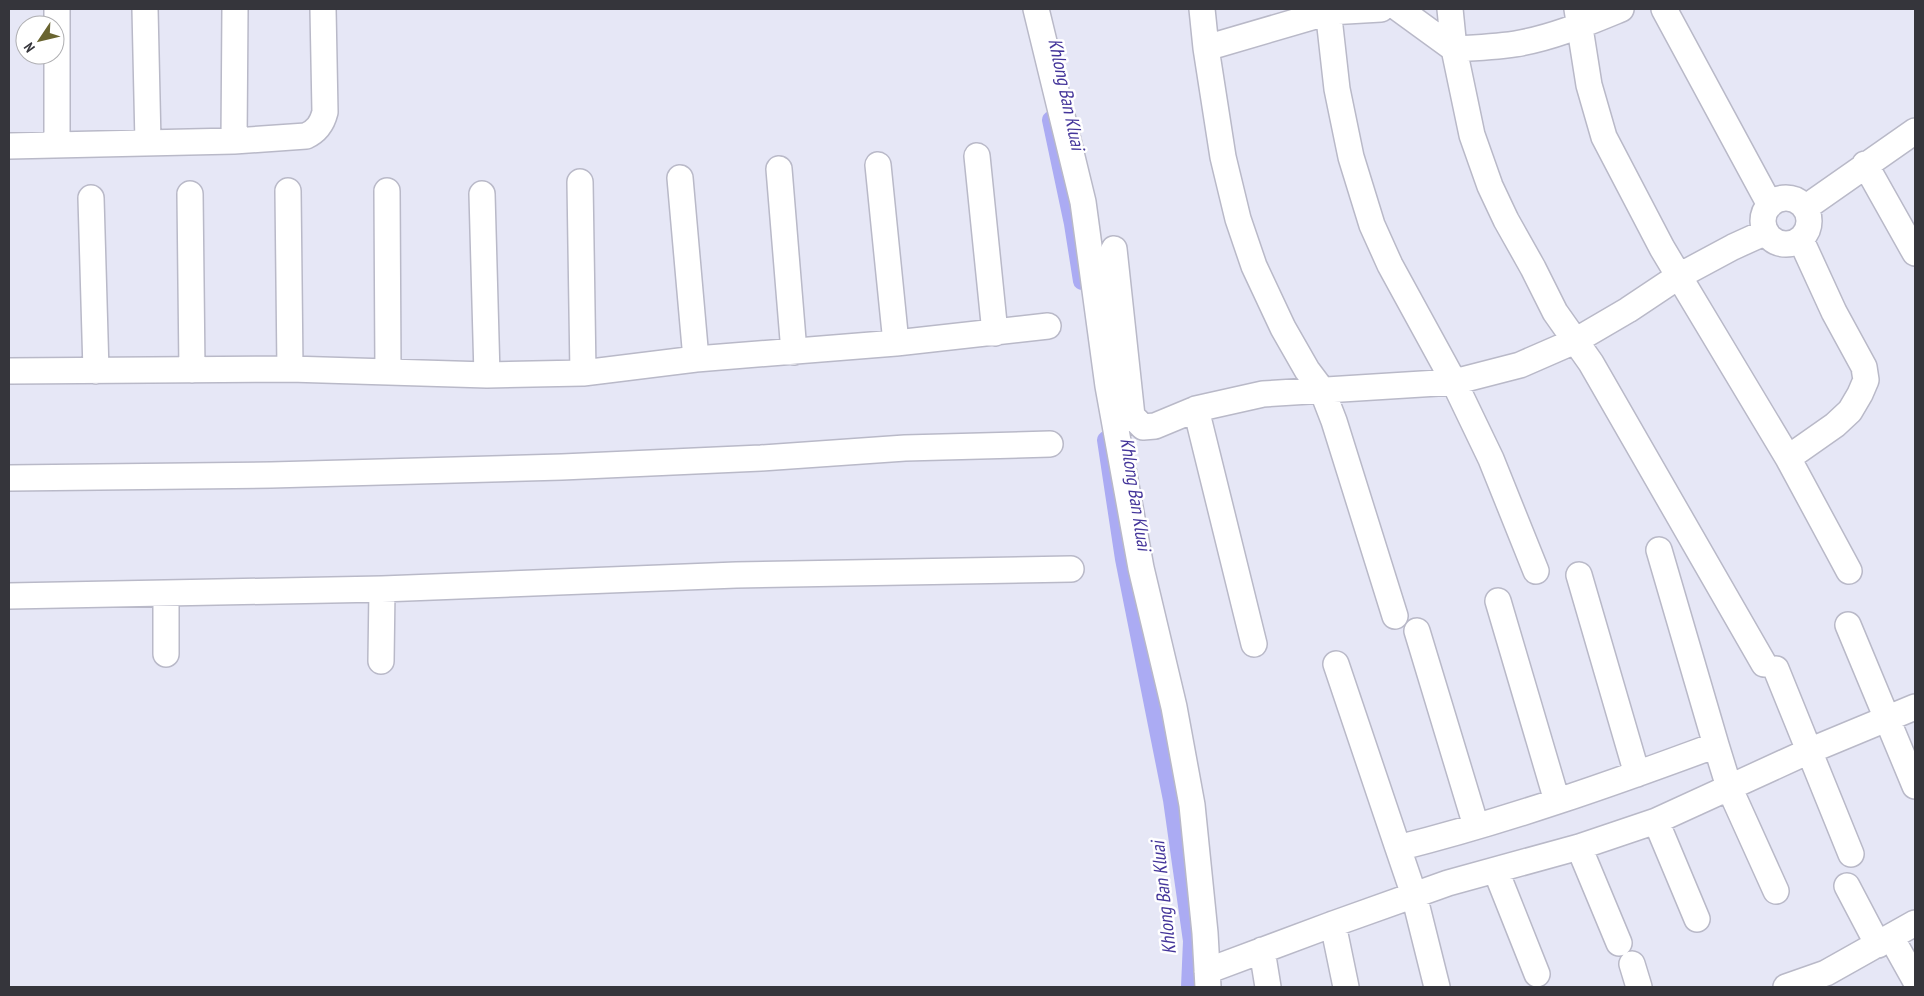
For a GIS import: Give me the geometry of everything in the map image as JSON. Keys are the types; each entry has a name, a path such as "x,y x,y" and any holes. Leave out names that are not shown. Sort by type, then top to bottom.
{"street":[{"path":"56,9 57,145"},
{"path":"145,9 148,143"},
{"path":"234,141 235,9"},
{"path":"9,146 234,141 306,136 316,130 323,122 325,112 323,9"},
{"path":"1036,9 1082,202 1108,386 1141,568 1174,707 1192,805 1208,979 1262,950 1414,895 1579,847 1656,820 1809,751 1915,707"},
{"path":"1202,9 1206,48 1223,157 1238,219 1254,266 1283,328 1307,370 1322,390 1334,421 1395,616"},
{"path":"1206,48 1328,10 1381,9"},
{"path":"1399,9 1454,49 1516,44 1578,17 1621,9"},
{"path":"1450,9 1454,49 1472,135 1490,186 1506,220 1556,312 1591,363 1770,667 1809,751 1851,854"},
{"path":"1664,9 1770,204"},
{"path":"1328,10 1337,88 1351,157 1372,225 1390,265 1454,382 1491,459 1536,571"},
{"path":"1578,17 1589,85 1604,137 1629,187 1679,276 1788,458 1849,570"},
{"path":"1805,208 1865,164 1915,131"},
{"path":"977,156 995,333"},
{"path":"1865,164 1915,253"},
{"path":"878,165 896,343"},
{"path":"779,170 794,352"},
{"path":"680,178 696,359"},
{"path":"580,182 583,373"},
{"path":"288,191 290,369"},
{"path":"387,191 388,372"},
{"path":"190,194 192,370"},
{"path":"482,194 487,375"},
{"path":"91,198 96,371"},
{"path":"1792,199 1799,202 1805,208 1809,216 1809,224 1801,240 1786,244 1771,239 1764,226 1764,218 1770,204 1777,200 1792,199"},
{"path":"1114,249 1132,416 1142,427 1155,426 1196,409 1263,394 1454,382 1520,365 1575,341 1628,310 1679,276 1733,247 1766,232"},
{"path":"1788,458 1845,416 1860,394 1866,380 1864,367 1834,312 1801,240"},
{"path":"9,371 290,369 487,375 583,373 696,359 896,343 1048,326"},
{"path":"1196,409 1254,644"},
{"path":"9,478 271,475 562,467 761,458 905,448 1050,444"},
{"path":"1659,550 1729,787 1776,891"},
{"path":"9,596 382,589 736,575 1071,569"},
{"path":"1579,575 1637,774"},
{"path":"382,589 382,661"},
{"path":"166,593 166,654"},
{"path":"1498,601 1557,801"},
{"path":"1848,626 1915,786"},
{"path":"1417,631 1476,826"},
{"path":"1336,664 1414,895 1437,987"},
{"path":"1398,848 1557,801 1716,745"},
{"path":"1656,820 1697,918"},
{"path":"1579,847 1618,943"},
{"path":"1496,871 1537,974"},
{"path":"1847,886 1884,941 1915,980"},
{"path":"1786,987 1826,973 1915,923"},
{"path":"1333,924 1346,987"},
{"path":"1262,950 1268,987"}],"waterway":[{"name":"Khlong Ban Kluai","path":"1051,120 1073,224 1082,281"},
{"name":"Khlong Ban Kluai","path":"1106,440 1124,559 1172,800 1192,941 1190,987"}]}
